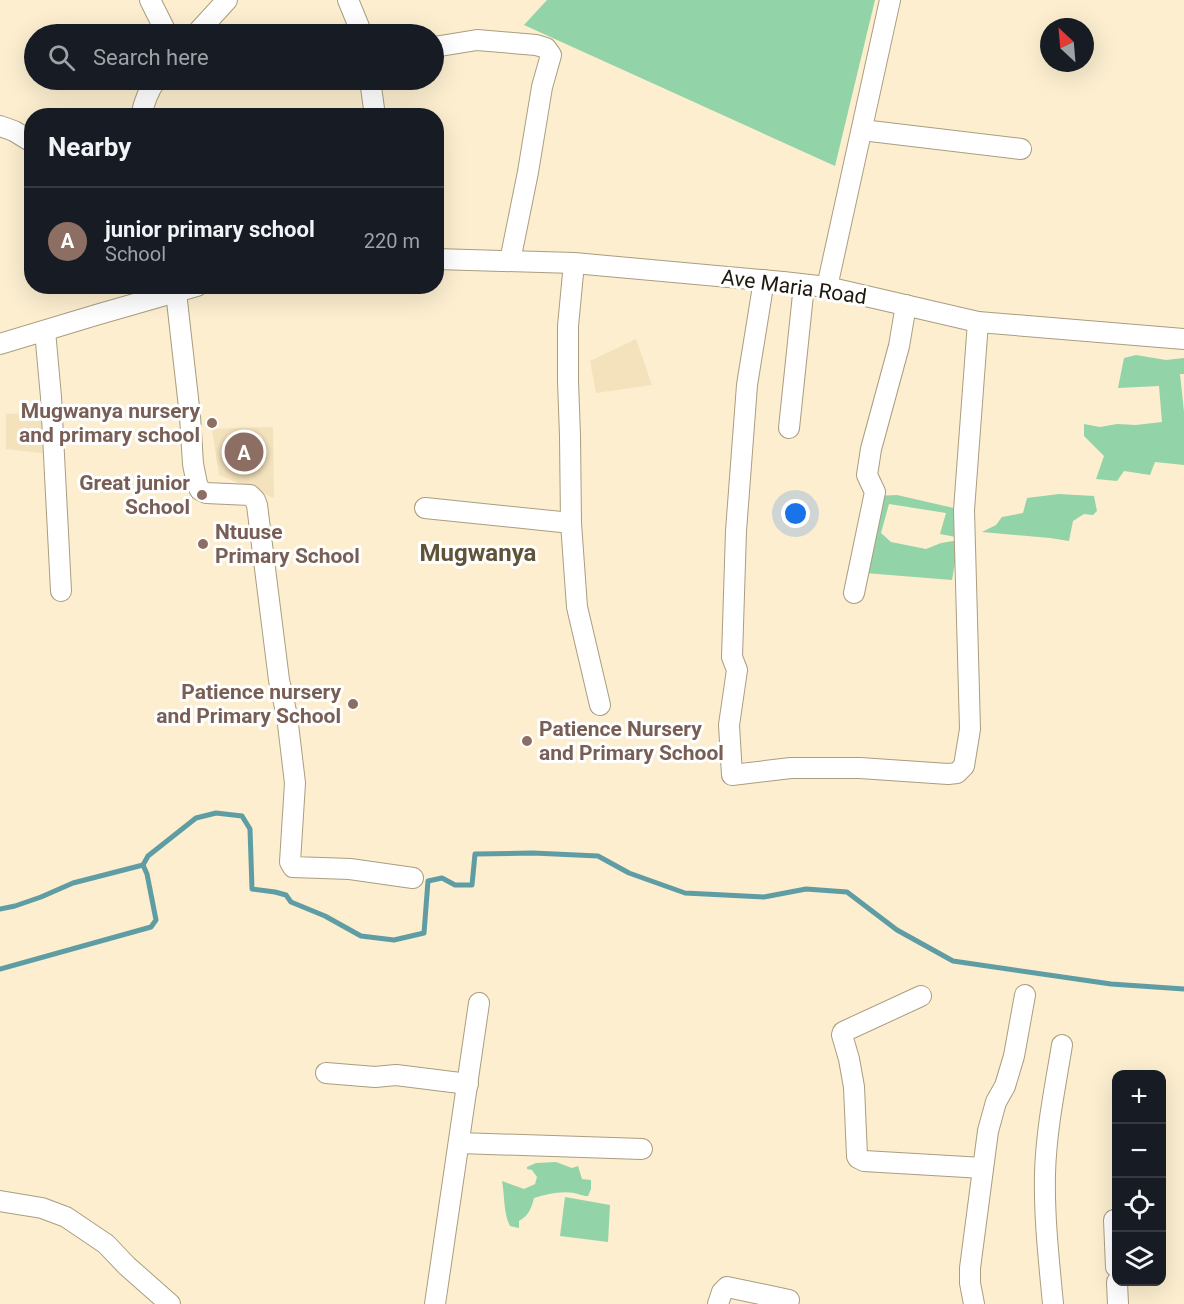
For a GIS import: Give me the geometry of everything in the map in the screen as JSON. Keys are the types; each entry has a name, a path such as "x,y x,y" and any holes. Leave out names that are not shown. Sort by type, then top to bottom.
{"street":[{"path":"150,0 162,24"},
{"path":"205,24 227,0"},
{"path":"348,0 358,24"},
{"path":"827,287 890,0"},
{"path":"444,45 477,40 536,45 546,48 551,55 542,87 510,261"},
{"path":"141,108 149,90"},
{"path":"371,90 374,108"},
{"path":"0,126 24,137"},
{"path":"862,130 1021,149"},
{"name":"Ave Maria Road","path":"444,260 574,263 764,280 827,287 978,322 1184,339"},
{"path":"574,263 568,326 571,523 577,607 600,705"},
{"path":"764,280 747,385 736,531 732,657 737,670 729,725 732,775 791,768 860,768 948,774 957,773 964,766 970,729 964,510 978,322"},
{"path":"789,428 804,285"},
{"path":"0,345 160,294"},
{"path":"176,294 197,484 200,490 206,493 250,495 257,505 279,680 287,716 295,783 290,862 293,867 350,869 413,878"},
{"path":"854,592 874,492 867,475 871,449 899,346 906,305"},
{"path":"45,331 51,397 61,591"},
{"path":"424,508 571,523"},
{"path":"974,1304 970,1268 988,1131 996,1102 1005,1086 1014,1056 1025,995"},
{"path":"921,996 843,1032 854,1087 856,1156 864,1161 983,1168"},
{"path":"435,1304 479,1003"},
{"path":"1053,1304 1046,1232 1045,1172 1048,1136 1062,1045"},
{"path":"326,1073 375,1077 396,1075 468,1084"},
{"path":"459,1143 642,1149"},
{"path":"0,1201 42,1208 66,1217 106,1244 170,1304"},
{"path":"1117,1286 1118,1304"},
{"path":"718,1304 726,1287 789,1300"}],"shaded area":[{"path":"636,339 652,385 596,393 590,361"},
{"path":"51,412 50,454 6,449 6,414"},
{"path":"273,427 274,498 219,475 212,429"}],"green space":[{"path":"547,0 875,0 835,166 524,25"},
{"path":"1136,355 1166,360 1184,358 1184,374 1180,374 1184,412 1184,465 1155,462 1150,475 1124,471 1117,481 1096,479 1104,456 1084,436 1084,424 1100,427 1162,422 1159,386 1118,388 1124,358"},
{"path":"1059,494 1094,496 1097,511 1093,515 1084,514 1073,521 1069,541 982,532 996,525 1002,517 1023,513 1027,498"},
{"path":"897,495 958,509 956,537 940,534 946,513 889,504 881,533 891,542 926,549 941,543 959,540 952,580 865,573 876,496"},
{"path":"556,1162 572,1168 578,1166 582,1179 591,1180 588,1196 564,1192 534,1198 529,1211 519,1221 519,1228 510,1226 505,1210 502,1181 524,1189 535,1184 537,1177 527,1167 536,1163"},
{"path":"565,1197 610,1205 608,1242 560,1236"}],"waterway":[{"path":"0,969 151,927 156,920 147,874 143,865 148,856 196,818 216,813 242,816 250,829 252,889 286,895 291,902 325,916 361,936 394,940 424,933 428,881 442,878 455,885 472,885 475,854 533,853 598,856 629,873 685,893 764,897 806,889 847,892 897,930 953,961 1111,984 1184,989"},
{"path":"0,909 41,897 73,883 143,865"}],"place":[{"name":"Mugwanya nursery and primary school","path":"212,423"},
{"name":"junior primary school","path":"244,452"},
{"name":"Great junior School","path":"202,495"},
{"name":"Ntuuse Primary School","path":"203,544"},
{"name":"Patience nursery and Primary School","path":"353,704"},
{"name":"Patience Nursery and Primary School","path":"527,741"}],"district":[{"name":"Mugwanya","path":"478,553"}]}
